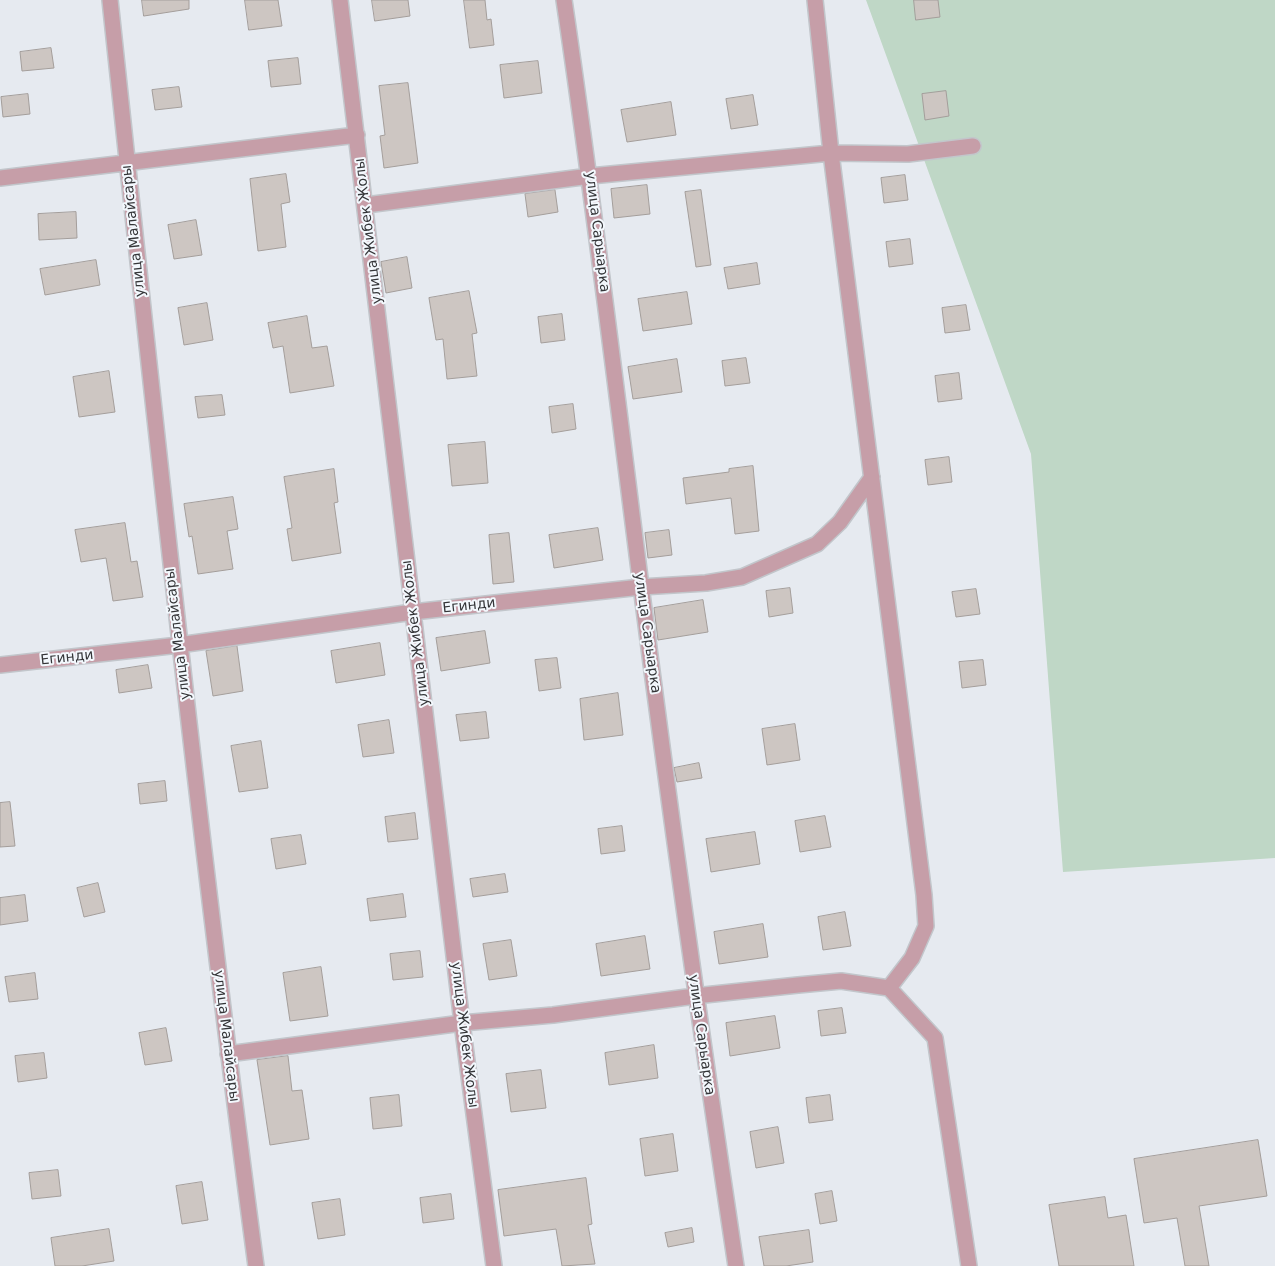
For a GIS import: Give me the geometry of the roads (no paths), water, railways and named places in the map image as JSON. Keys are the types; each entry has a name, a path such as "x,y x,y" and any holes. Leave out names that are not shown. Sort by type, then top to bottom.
{"street":[{"name":"улица Малайсары","path":"110,0 179,645 228,1054 256,1266"},
{"name":"улица Жибек Жолы","path":"340,0 366,204 462,1023 494,1266"},
{"name":"улица Сарыарка","path":"564,0 590,176 695,996 736,1266"},
{"path":"815,0 831,153 926,926 912,958 889,988"},
{"path":"0,178 357,135"},
{"path":"366,204 590,176 831,153 908,154 972,146"},
{"name":"Егинди","path":"0,665 179,645 413,612 641,586 706,583 742,577 816,544 840,522 872,477"},
{"path":"228,1054 462,1023 553,1015 695,996 841,981 889,988 935,1038 969,1266"}]}
